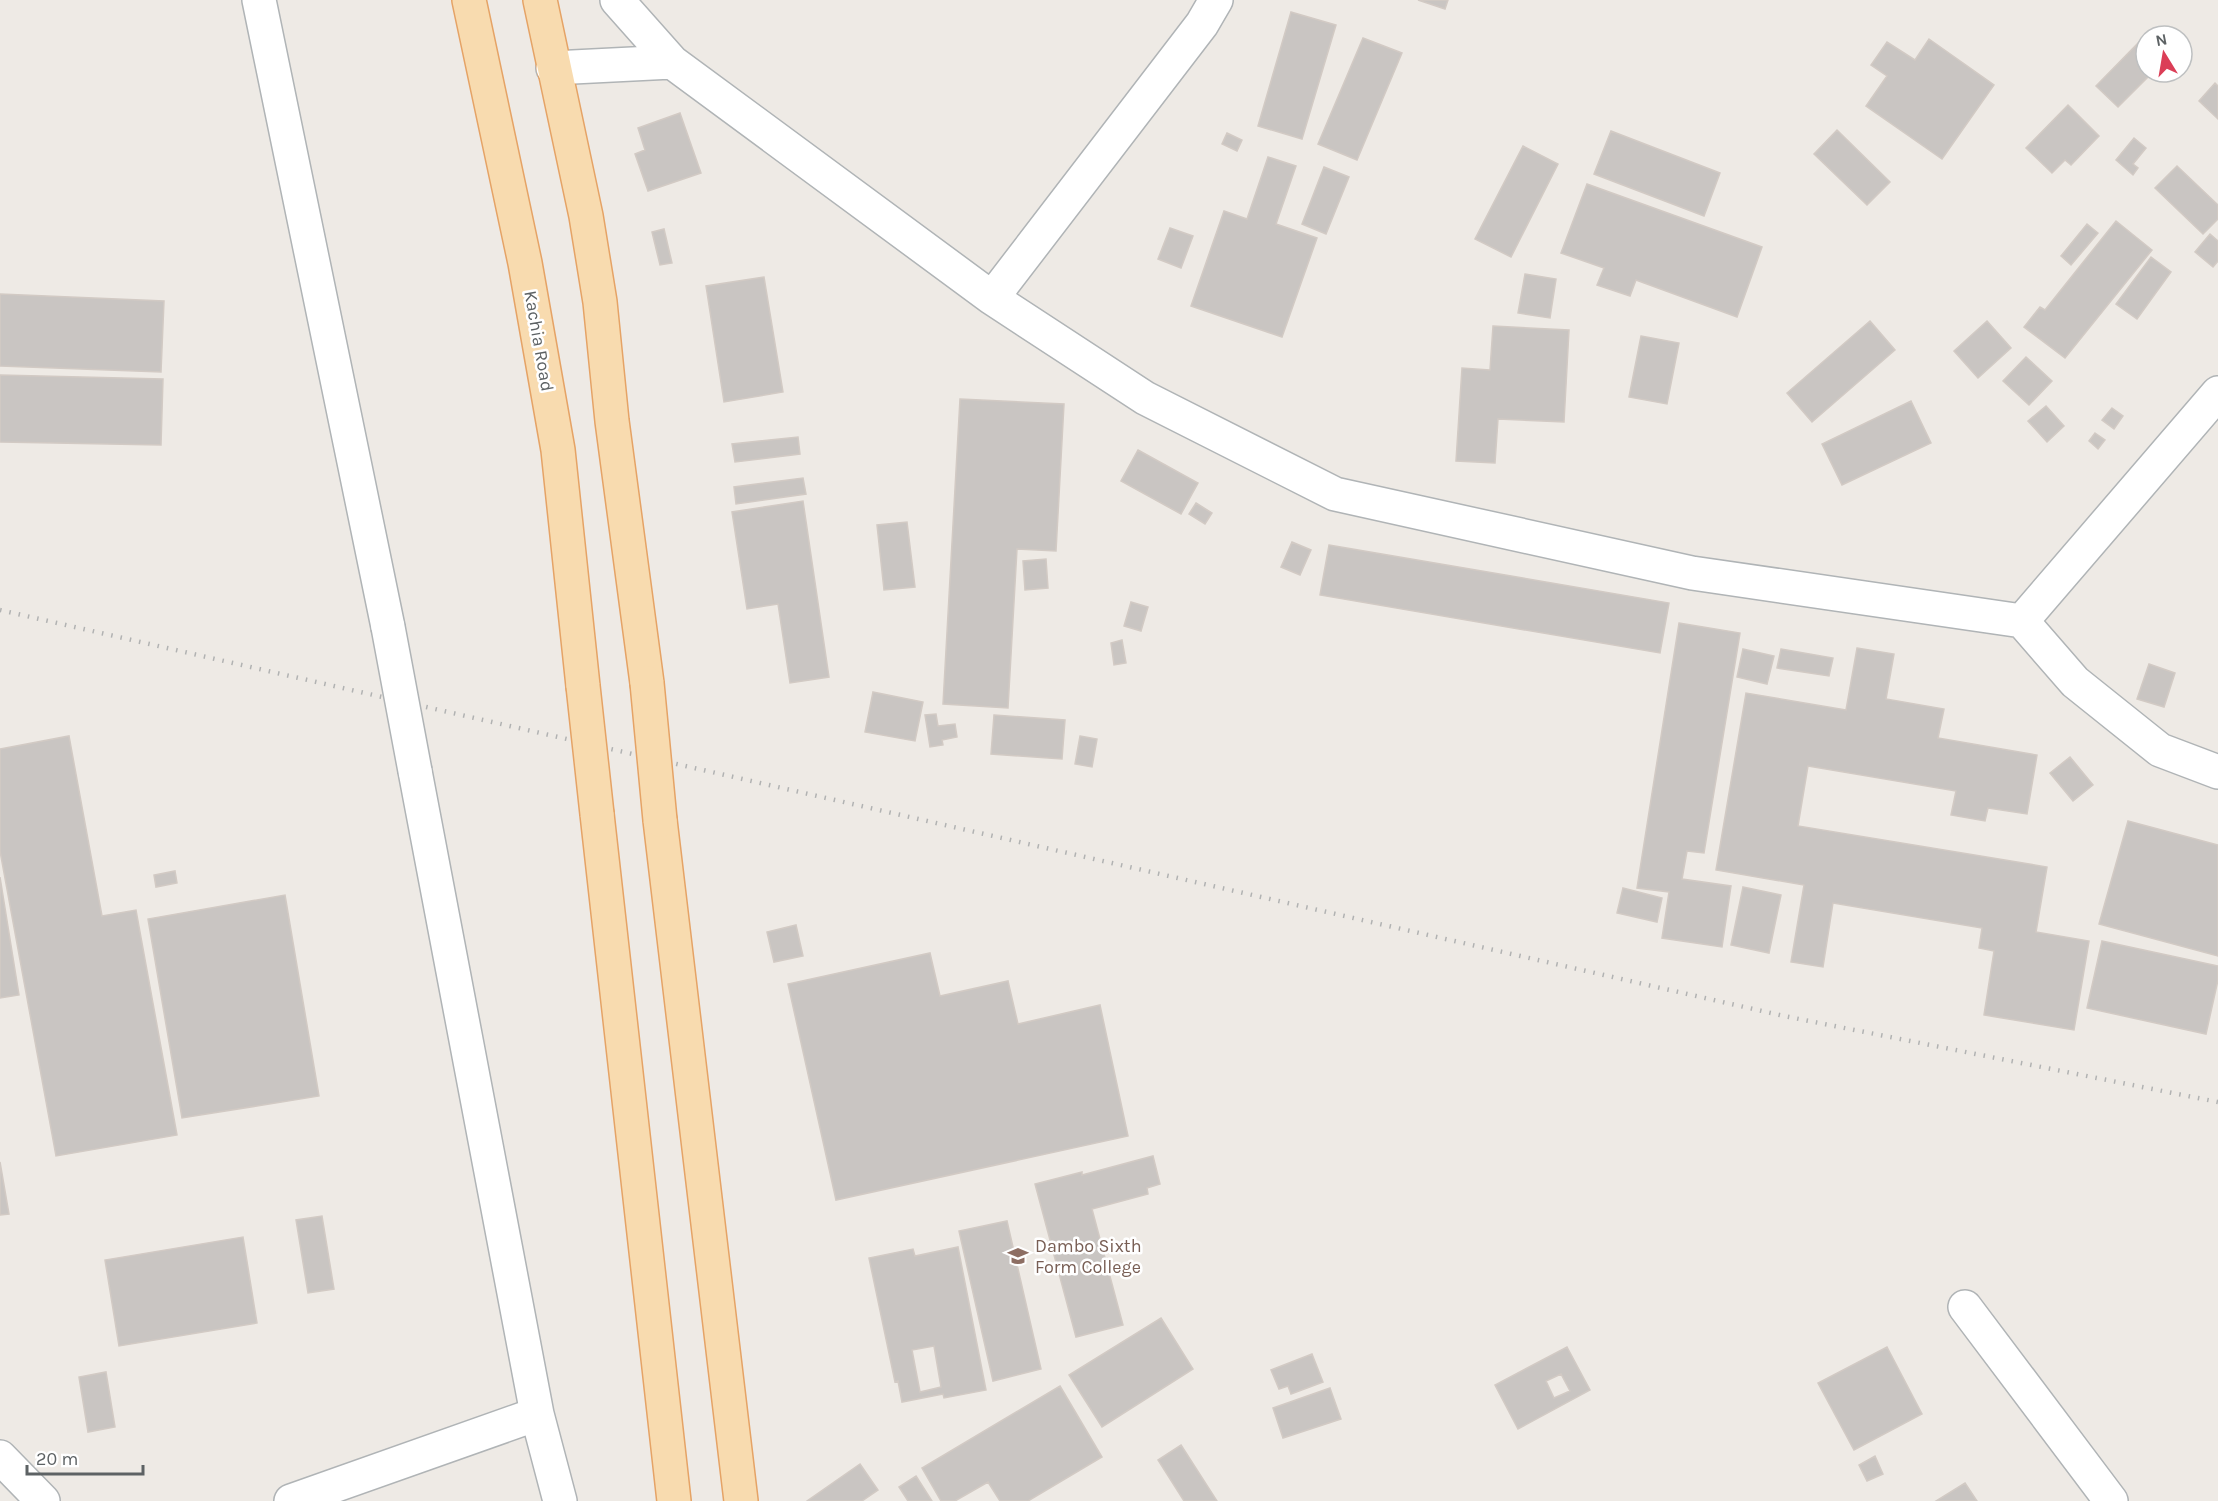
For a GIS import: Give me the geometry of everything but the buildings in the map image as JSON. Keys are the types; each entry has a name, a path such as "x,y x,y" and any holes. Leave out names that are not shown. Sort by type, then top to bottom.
{"main road":[{"name":"Kachia Road","path":"469,0 525,263 558,450 674,1501"},
{"path":"540,0 586,216 600,302 612,421 647,683 660,820 741,1501"}],"street":[{"path":"259,0 388,627 537,1414 560,1501"},
{"path":"617,0 672,63 992,298 1145,399 1335,494 1692,573 2022,621 2075,682 2160,750 2218,772"},
{"path":"992,298 1202,24 1216,0"},
{"path":"553,68 672,63"},
{"path":"2022,621 2218,393"},
{"path":"1965,1307 2111,1501"},
{"path":"291,1501 537,1414"},
{"path":"0,1457 43,1501"}],"railway":[{"path":"0,610 1784,1016 2218,1102"}],"place":[{"name":"Dambo Sixth Form College","path":"1018,1256"}]}
